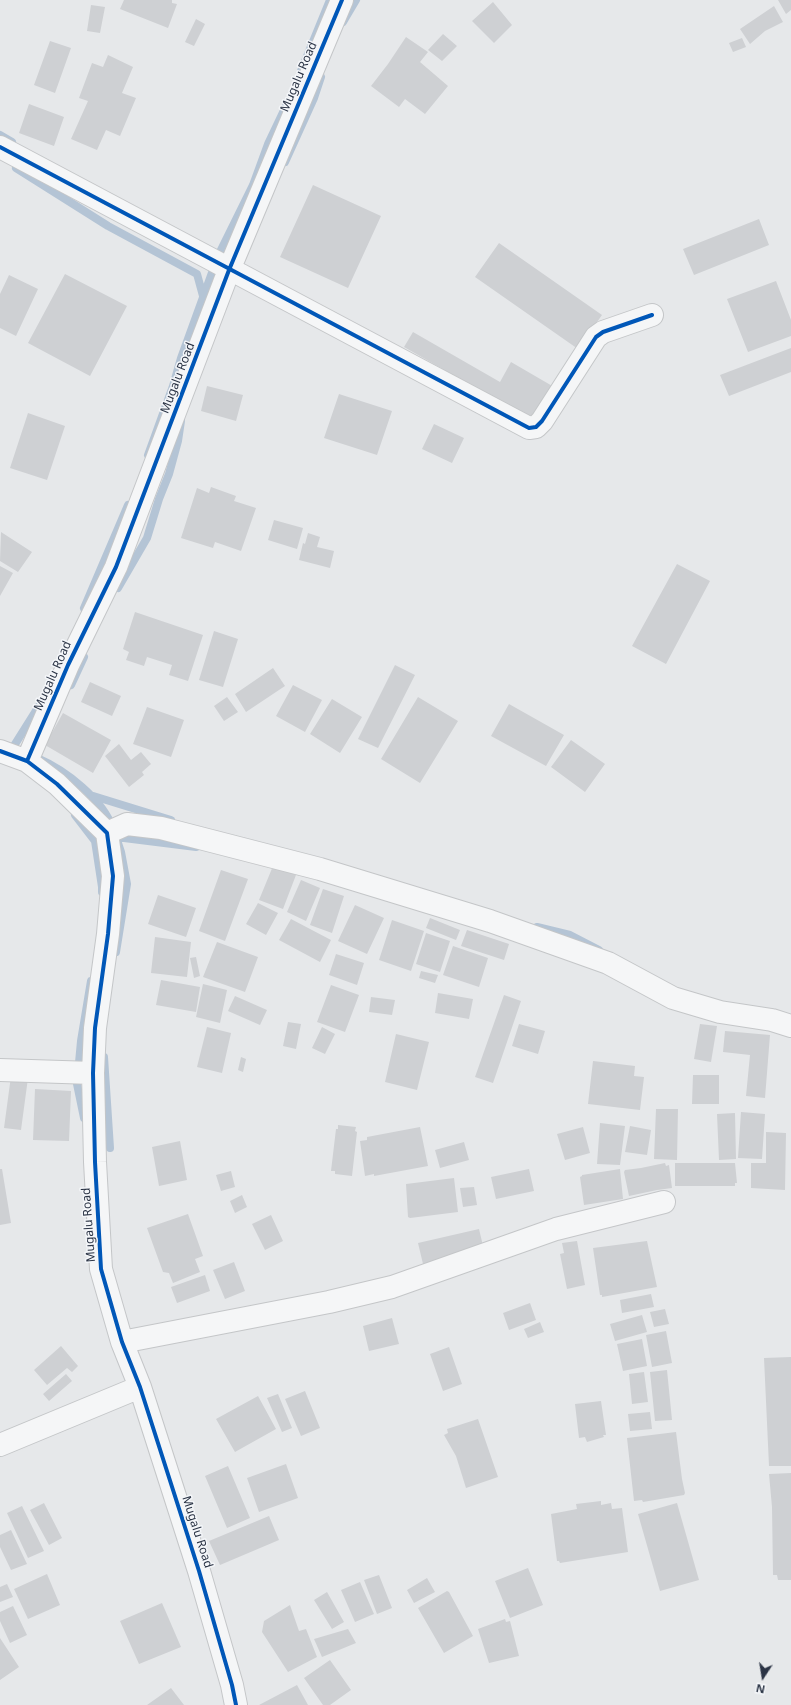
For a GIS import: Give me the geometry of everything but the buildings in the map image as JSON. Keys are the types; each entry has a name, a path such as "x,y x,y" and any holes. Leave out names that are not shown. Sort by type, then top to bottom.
{"street":[{"name":"Mugalu Road","path":"27,761 68,665 116,567 229,270 342,0"},
{"path":"0,147 529,428 536,427 542,421 596,336 603,332 652,315"},
{"path":"0,751 27,761 57,784 107,833 127,824 161,828 320,869 490,921 608,963 673,998 720,1012 772,1020 791,1026"},
{"name":"Mugalu Road","path":"107,833 113,876 108,934 95,1028 94,1072 95,1162 101,1269 122,1342 140,1387 199,1571 232,1685 236,1705"},
{"path":"0,1070 94,1072"},
{"path":"122,1342 329,1302 392,1286 556,1229 664,1202"},
{"path":"0,1446 140,1387"}],"waterway":[{"path":"301,71 330,0"},
{"path":"343,22 356,0"},
{"path":"285,162 314,98 321,77"},
{"path":"148,455 218,256 253,185 268,144 287,104"},
{"path":"0,135 12,142"},
{"path":"16,168 108,226 197,274 203,296"},
{"path":"118,588 147,538 159,499 169,474 178,441 181,421"},
{"path":"84,608 128,505"},
{"path":"71,685 84,657"},
{"path":"12,749 39,706"},
{"path":"37,758 59,770 82,787 101,807 113,829"},
{"path":"90,795 171,820"},
{"path":"75,815 95,841 102,892"},
{"path":"116,837 196,847"},
{"path":"116,952 127,884 121,852 117,840"},
{"path":"537,927 570,935 599,950"},
{"path":"84,1118 77,1084 81,1041 91,981"},
{"path":"104,1057 110,1148"}],"cycle path":[{"path":"27,761 68,665 116,567 229,270 342,0"},
{"path":"0,147 529,428 536,427 542,421 596,337 603,332 652,315"},
{"path":"0,751 27,761 57,784 107,833 113,876 108,934 95,1028 93,1073 95,1162 101,1269 122,1342 140,1387 199,1571 232,1685 236,1705"}]}
